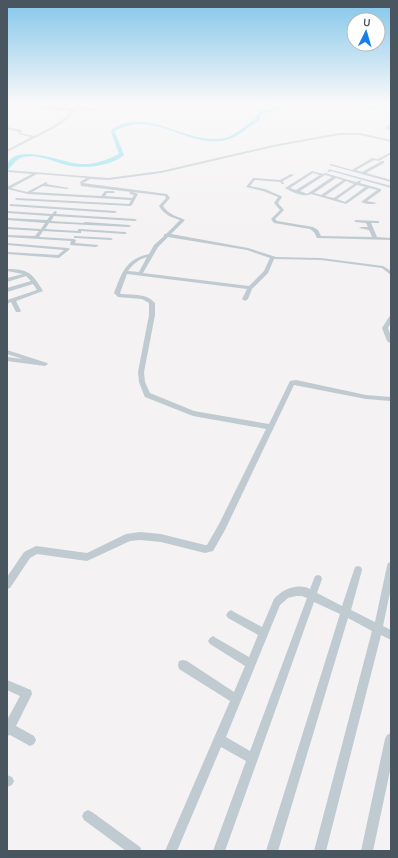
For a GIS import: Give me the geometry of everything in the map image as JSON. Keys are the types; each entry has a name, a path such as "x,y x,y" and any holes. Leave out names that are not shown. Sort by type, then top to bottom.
{"street":[{"path":"7,151 20,144"},
{"path":"7,171 108,179 161,172 284,144"},
{"path":"378,160 391,153"},
{"path":"352,171 373,159 388,163"},
{"path":"363,174 383,162"},
{"path":"331,165 391,181"},
{"path":"296,192 330,170 391,188"},
{"path":"307,196 287,189 312,172 380,190 364,202 375,203"},
{"path":"8,189 37,174"},
{"path":"281,181 292,174"},
{"path":"334,200 368,175"},
{"path":"302,198 335,177"},
{"path":"89,178 83,182 82,185 167,196 161,206 164,212 169,216 183,221 166,235 150,255 140,274"},
{"path":"291,185 281,181 254,179 248,187 264,190 280,197 276,203 282,210 273,219 273,221 311,228 316,231 319,237 391,239"},
{"path":"322,196 346,180"},
{"path":"67,188 44,184 33,190 25,192 11,205 7,211 134,220"},
{"path":"311,193 346,203 369,186"},
{"path":"8,189 25,192 102,197 106,192 136,194 130,206 17,199"},
{"path":"33,190 69,195"},
{"path":"36,238 69,195"},
{"path":"11,205 115,212"},
{"path":"110,219 115,212 126,205"},
{"path":"7,219 129,226"},
{"path":"356,221 378,222"},
{"path":"368,222 375,239"},
{"path":"85,223 72,244 96,246"},
{"path":"7,228 125,233"},
{"path":"362,228 370,229"},
{"path":"166,235 248,249 273,257 322,259 385,267 391,274"},
{"path":"7,236 111,239"},
{"path":"7,244 68,249 65,253 59,256 7,253"},
{"path":"150,255 135,259 125,272 117,294 147,298 152,303 152,315 141,372 142,382 147,396 193,413 270,427"},
{"path":"246,299 250,288 266,272 273,257"},
{"path":"7,270 25,272 40,291 7,302"},
{"path":"125,272 250,288"},
{"path":"7,280 28,274"},
{"path":"7,290 34,282"},
{"path":"13,300 18,311"},
{"path":"390,341 385,328 391,318"},
{"path":"7,352 45,364 7,359"},
{"path":"7,585 27,555 36,550 87,557 129,537 140,536 161,538 202,548 210,548 220,533 270,427 283,403 290,385 296,382 366,397 391,399"},
{"path":"320,851 378,628 391,566"},
{"path":"272,851 358,570"},
{"path":"219,851 318,579"},
{"path":"171,851 280,598 301,590 391,635"},
{"path":"231,615 264,633"},
{"path":"213,641 251,664"},
{"path":"183,665 236,699"},
{"path":"7,685 27,694 8,729 30,740"},
{"path":"219,739 253,759"},
{"path":"367,851 391,739"},
{"path":"88,816 136,851"}],"waterway":[{"path":"7,168 15,159 29,155 37,155 80,166 93,165 122,155 118,144"}]}
